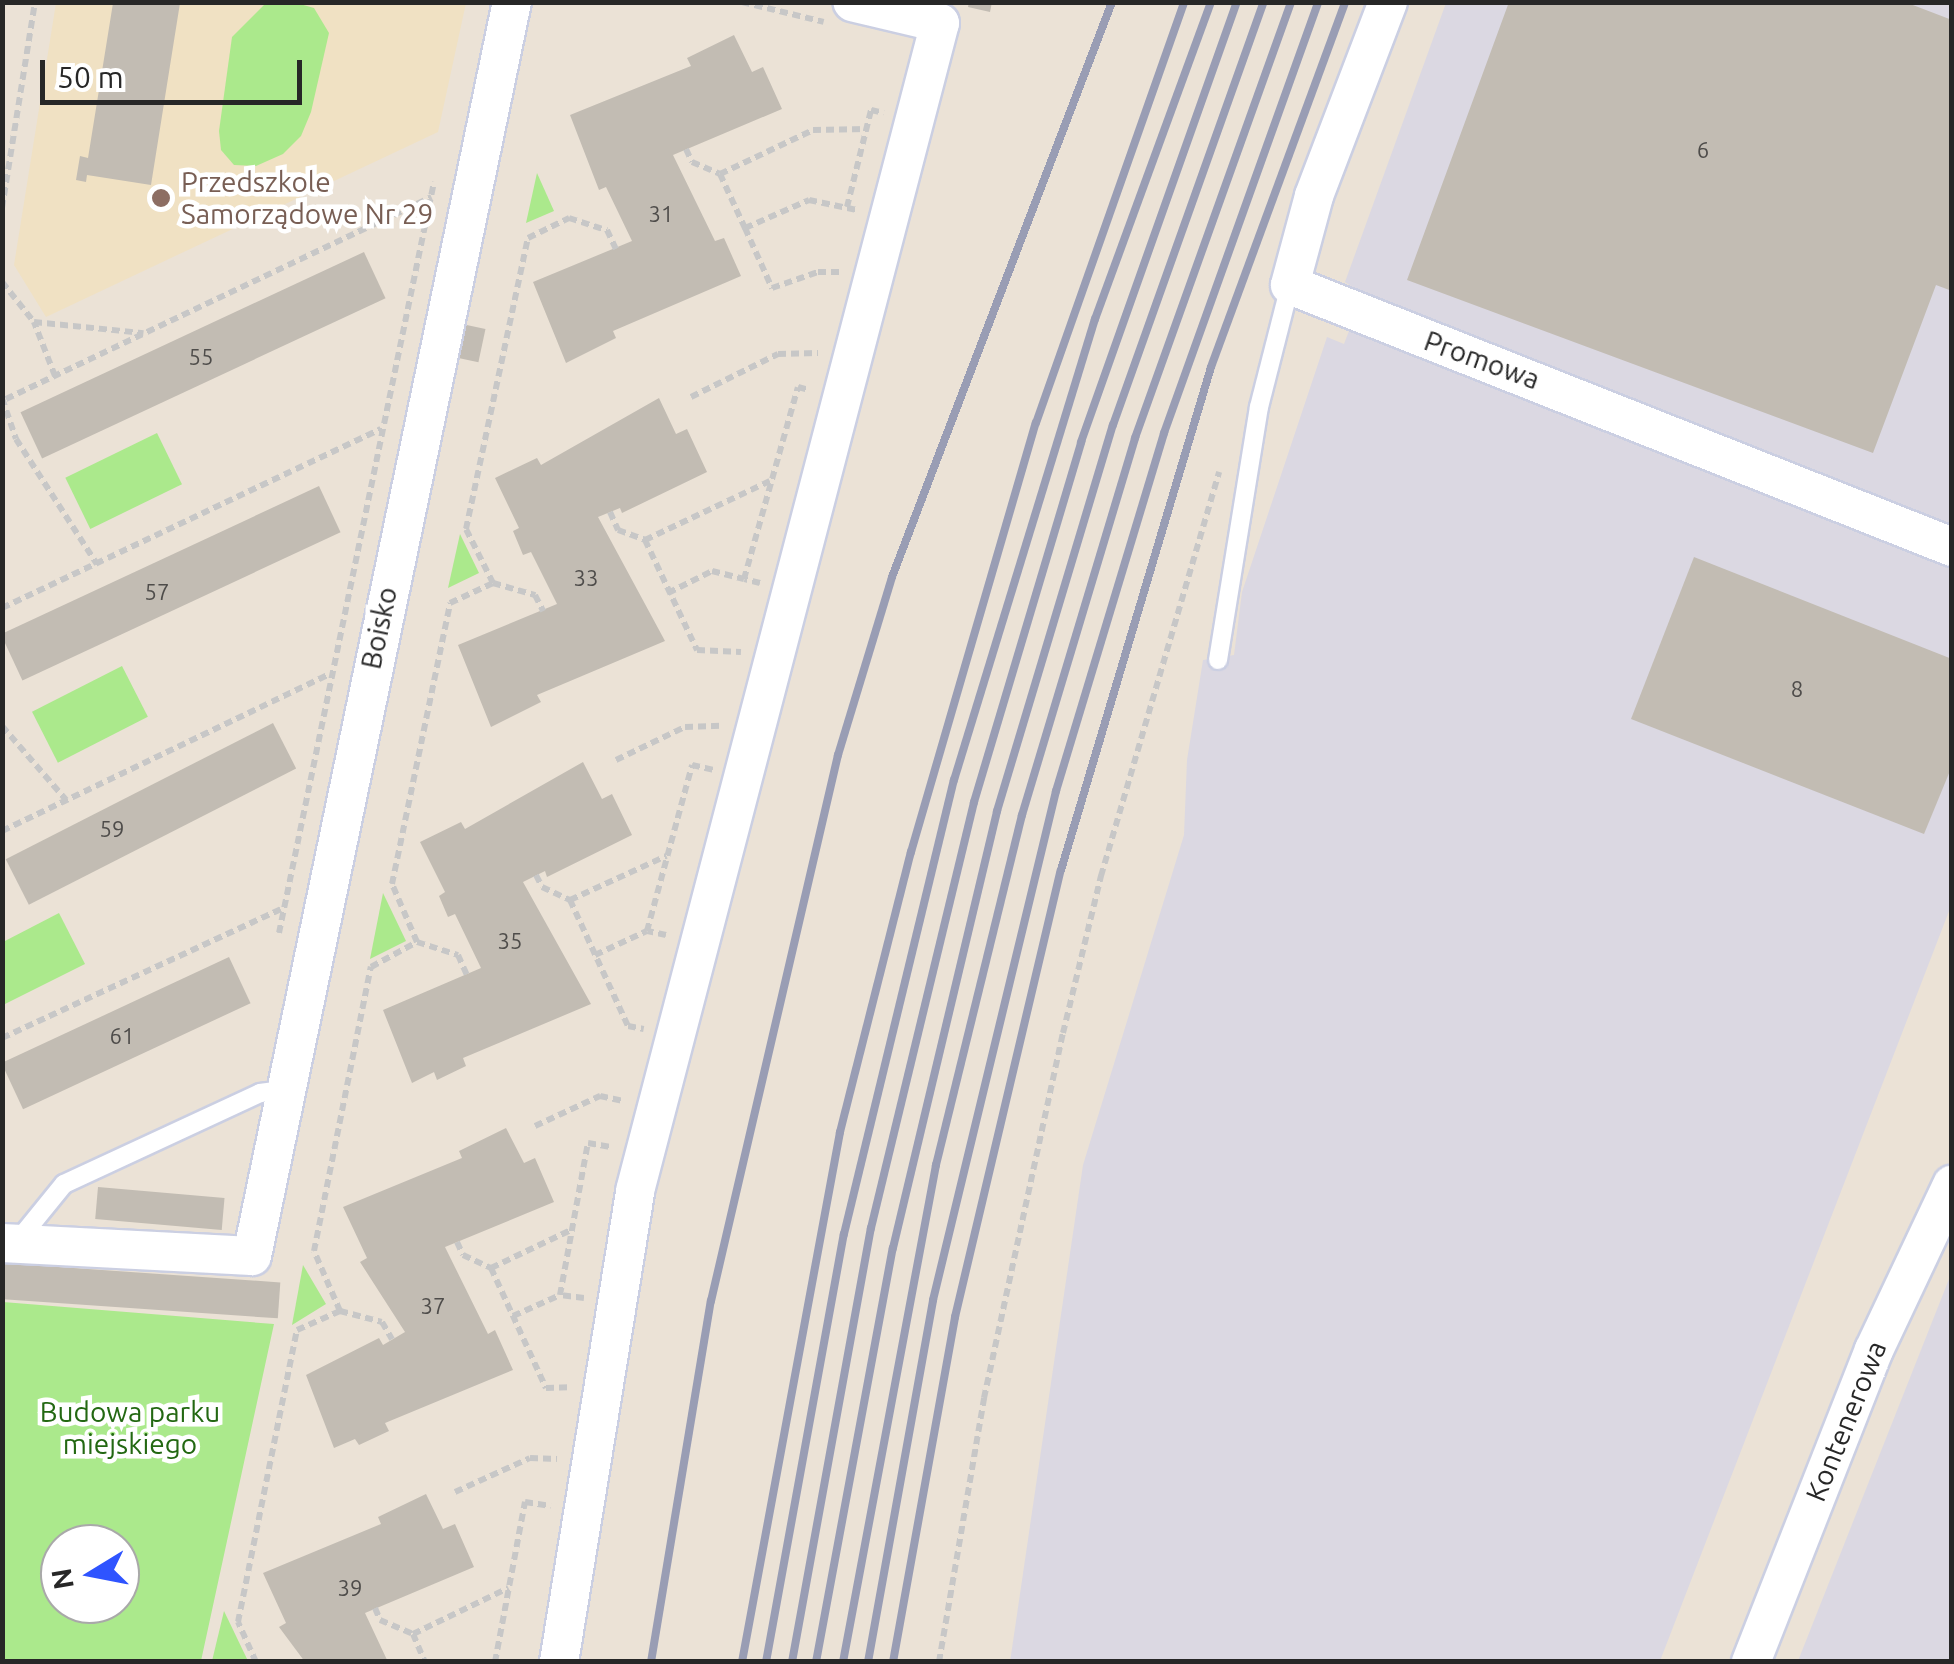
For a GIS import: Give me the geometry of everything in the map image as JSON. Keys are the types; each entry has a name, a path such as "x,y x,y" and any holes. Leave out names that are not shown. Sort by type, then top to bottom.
{"street":[{"name":"Boisko","path":"9,1243 252,1256 281,1090 512,2"},
{"path":"1290,285 1314,196 1388,2"},
{"path":"559,1662 635,1191 940,23 908,9 846,14"},
{"name":"Promowa","path":"1290,285 1952,547"},
{"name":"Kontenerowa","path":"1751,1662 1874,1350 1952,1185"}],"lane":[{"path":"1218,660 1234,536 1290,285"},
{"path":"9,1243 64,1184 260,1093 281,1090"}],"path":[{"path":"2,208 35,2"},
{"path":"742,2 846,14"},
{"path":"847,207 872,110 896,116"},
{"path":"720,174 814,130 866,129"},
{"path":"686,148 692,162 720,174 772,288 818,272 848,272 858,259"},
{"path":"96,564 16,439 4,399 431,197"},
{"path":"745,228 809,200 869,212"},
{"path":"493,583 466,529 528,238 568,218 607,230 616,249"},
{"path":"2,282 34,322 55,376"},
{"path":"34,322 144,333"},
{"path":"691,396 794,349 830,355"},
{"path":"2,608 381,428"},
{"path":"939,1662 984,1398 1063,1033 1101,876 1225,452"},
{"path":"610,512 618,530 646,540 772,480"},
{"path":"646,540 698,650 752,654"},
{"path":"668,593 712,571 744,579"},
{"path":"417,942 392,884 450,602 493,583 535,596 543,611"},
{"path":"2,831 329,674"},
{"path":"616,760 698,723 732,728"},
{"path":"2,726 66,800"},
{"path":"570,900 667,855"},
{"path":"536,875 542,887 570,900 628,1026 650,1028"},
{"path":"2,1038 281,909"},
{"path":"596,955 648,931"},
{"path":"340,1311 314,1251 372,967 417,942 458,955 467,975"},
{"path":"535,1126 600,1096 630,1102"},
{"path":"491,1268 572,1229"},
{"path":"456,1242 463,1256 483,1259 491,1268 546,1388 580,1386 578,1398"},
{"path":"513,1316 560,1295"},
{"path":"256,1662 238,1622 298,1330 340,1311 382,1322 392,1339"},
{"path":"454,1492 530,1458 568,1460 567,1470"},
{"path":"495,1662 526,1502 562,1508"},
{"path":"413,1634 509,1587"},
{"path":"375,1608 380,1620 413,1634 425,1662"}],"shaded area":[{"name":"Przedszkole Samorządowe Nr 29","path":"56,3 466,3 438,132 46,317 14,265"},
{"path":"1446,3 1951,3 1951,906 1660,1661 1010,1662 1083,1165 1184,835 1187,760 1203,660 1234,655 1242,592 1327,337 1344,344 1363,294 1345,282"},
{"path":"1951,1274 1951,1661 1798,1661"}],"green space":[{"path":"293,2 314,8 329,33 311,112 301,136 283,154 256,166 234,165 221,150 219,131 232,37 265,4"},
{"path":"537,173 554,211 526,223"},
{"path":"157,433 182,484 90,529 65,478"},
{"path":"460,534 479,573 448,588"},
{"path":"122,666 148,717 58,763 32,712"},
{"path":"383,893 406,941 370,959"},
{"path":"59,913 85,964 3,1005 3,942"},
{"path":"303,1265 326,1304 292,1325"},
{"name":"Budowa parku miejskiego","path":"3,1302 274,1324 201,1661 3,1661"},
{"path":"224,1611 248,1661 212,1661"}],"building":[{"path":"969,2 992,2 990,12 968,7"},
{"path":"1509,2 1905,2 1952,20 1952,291 1936,285 1873,453 1407,280"},
{"path":"113,3 180,3 151,185 87,175 86,182 76,180 80,156 88,158"},
{"path":"734,35 752,72 763,67 782,109 673,155 715,241 724,238 741,276 613,331 616,338 566,363 533,282 632,241 606,187 599,190 570,115 691,66 687,58"},
{"path":"364,252 386,298 42,458 21,412"},
{"path":"462,324 485,329 478,362 455,357"},
{"path":"659,398 676,434 687,429 707,472 622,513 620,508 598,517 665,641 537,695 541,702 491,727 458,645 557,604 531,552 523,555 513,531 519,528 495,478 537,458 541,465"},
{"path":"319,486 341,532 22,681 2,634"},
{"path":"1694,557 1952,659 1952,766 1924,834 1631,719"},
{"path":"273,723 296,768 29,905 6,859"},
{"path":"583,762 602,799 612,794 632,835 547,877 545,871 523,882 591,1004 463,1058 466,1066 437,1080 434,1072 412,1083 383,1010 481,968 455,914 448,917 439,896 445,892 420,842 461,822 465,829"},
{"path":"229,957 251,1003 23,1109 2,1063"},
{"path":"506,1128 524,1163 535,1158 554,1202 445,1247 488,1334 495,1330 513,1370 385,1423 389,1431 359,1445 355,1439 334,1448 306,1375 379,1338 383,1345 405,1332 360,1262 367,1258 343,1207 462,1158 459,1151"},
{"path":"98,1187 225,1198 222,1230 95,1219"},
{"path":"2,1263 280,1282 278,1318 2,1299"},
{"path":"426,1494 443,1529 455,1524 474,1567 365,1613 388,1662 305,1662 279,1627 286,1623 263,1573 381,1524 378,1517"}],"railway":[{"path":"651,1662 711,1301 838,755 892,577 1112,2"},
{"path":"742,1662 840,1132 911,852 1036,423 1184,2"},
{"path":"766,1662 844,1234 954,780 1095,319 1211,2"},
{"path":"792,1662 871,1228 974,802 1081,442 1237,2"},
{"path":"816,1662 893,1248 997,811 1113,425 1264,2"},
{"path":"843,1662 936,1165 1022,815 1135,438 1291,2"},
{"path":"868,1662 933,1300 1056,791 1164,433 1318,2"},
{"path":"893,1662 955,1317 1061,870 1211,367 1345,2"}],"place":[{"name":"Przedszkole Samorządowe Nr 29","path":"161,198"}]}
